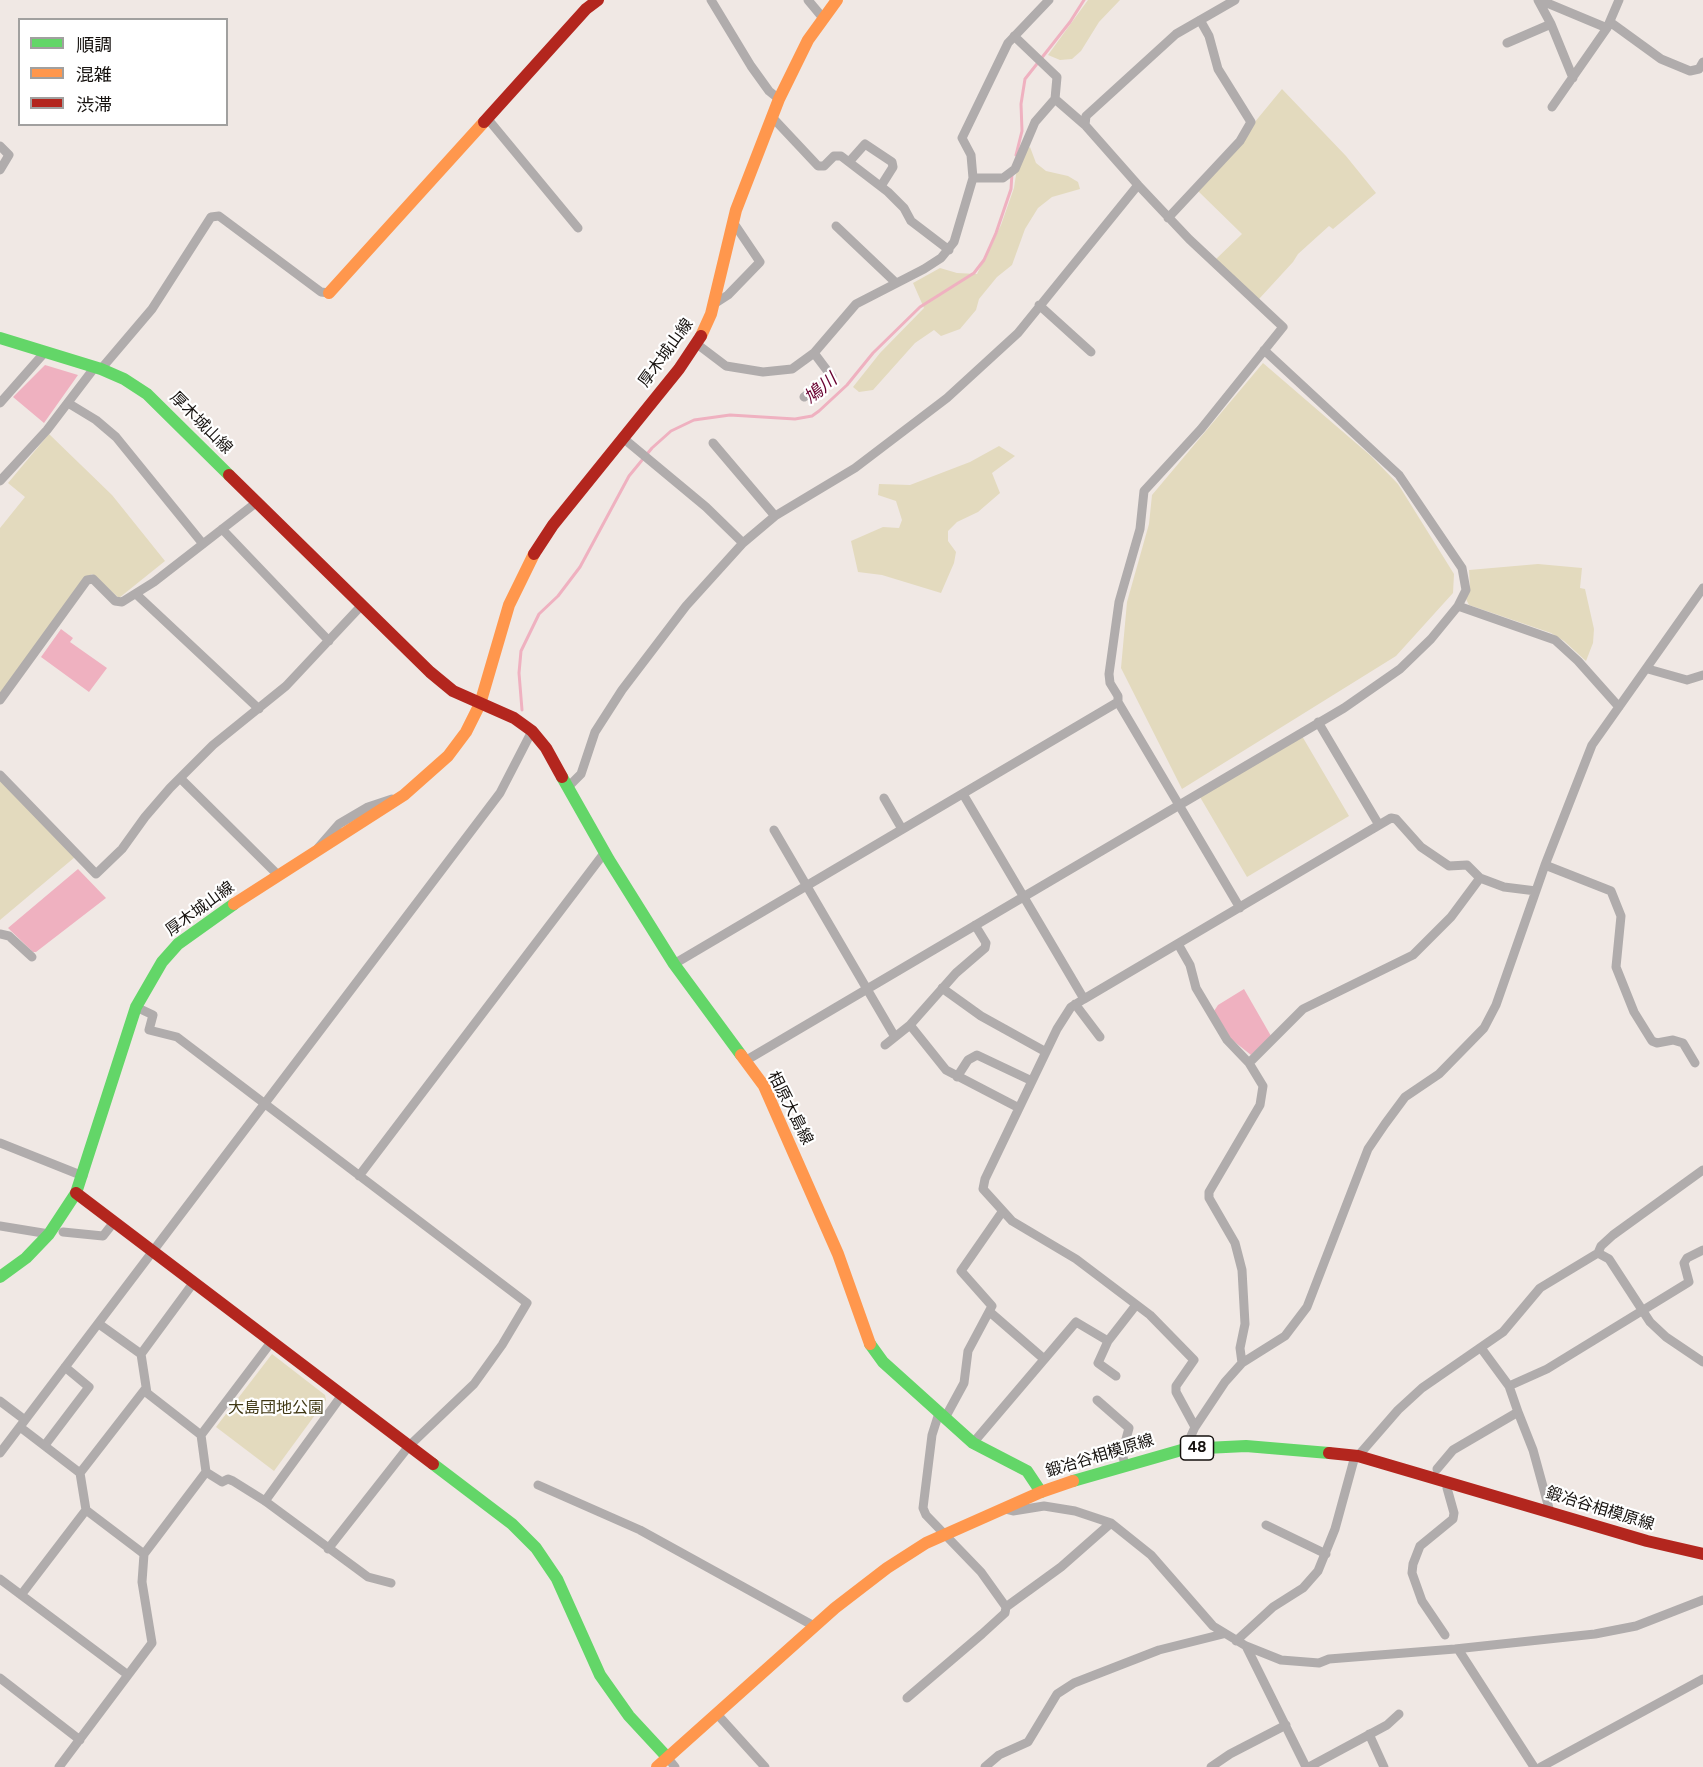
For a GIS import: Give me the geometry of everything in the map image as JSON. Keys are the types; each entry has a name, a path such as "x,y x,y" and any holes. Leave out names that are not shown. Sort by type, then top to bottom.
{"main road":[{"path":"329,293 586,9 598,0"},
{"name":"厚木城山線","path":"0,1277 26,1258 49,1234 76,1193 136,1007 152,976 178,944 203,924 404,795 452,752 474,719 502,624 522,576 554,525 697,344 708,324 733,222 772,117 800,53 837,0"},
{"name":"厚木城山線","path":"0,338 98,368 124,379 147,394 441,682 480,704"},
{"name":"相原大島線","path":"480,704 514,718 532,731 546,748 605,852 674,963 764,1086 838,1254 871,1348 883,1362 973,1443 986,1452 1027,1471 1041,1492"},
{"path":"76,1193 512,1524 536,1548 566,1595 600,1675 629,1716 671,1762"},
{"name":"鍛冶谷相模原線","path":"657,1767 671,1762 717,1713 814,1626 887,1568 944,1534 1041,1492 1125,1464 1185,1449 1246,1446 1356,1456 1647,1541 1703,1554"}],"street":[{"path":"711,0 751,66 769,91 780,99"},
{"path":"808,0 823,18"},
{"path":"697,344 724,366 762,372 792,369 814,353 856,304 924,269 949,250 961,224 973,178 971,155 962,138 1014,36 1049,0"},
{"path":"1085,125 1088,113 1153,52 1176,34 1235,0"},
{"path":"1539,0 1573,78"},
{"path":"1539,0 1608,25 1670,63 1690,71 1699,69 1703,62"},
{"path":"1552,107 1608,25 1619,0"},
{"path":"1168,218 1240,141 1251,122 1218,69 1209,36 1200,20"},
{"path":"1507,43 1551,24"},
{"path":"973,178 992,179 1007,176 1015,169 1035,122 1055,99 1058,80 1014,36"},
{"path":"1055,99 1085,125 1168,218 1281,322 1283,327 1201,429 1144,491 1140,529 1119,602 1109,674 1110,683 1118,696 1118,702 1240,908"},
{"path":"772,117 818,166 824,165 838,155 849,162 881,186 904,208 911,221 949,250"},
{"path":"487,118 578,228"},
{"path":"849,162 866,144 892,162 893,167 881,186"},
{"path":"0,146 9,154 0,170"},
{"path":"568,787 581,774 595,732 622,690 686,606 743,543 775,516 855,468 947,398 1012,339 1138,185"},
{"path":"0,481 48,430 98,368 152,309 208,219 219,216 321,292 329,293"},
{"path":"714,304 728,296 760,262 733,222"},
{"path":"836,226 895,282"},
{"path":"1040,305 1091,352"},
{"path":"745,1061 1318,722 1400,669 1431,639 1458,606 1466,590 1462,568 1399,475 1264,350"},
{"path":"0,403 45,352"},
{"path":"804,398 832,377 814,353"},
{"path":"68,403 116,437 203,544"},
{"path":"623,438 743,543"},
{"path":"713,443 775,516"},
{"path":"0,700 87,580 93,579 117,602 136,594 257,502"},
{"path":"222,529 329,641"},
{"path":"1185,1449 1195,1426 1242,1363 1285,1336 1306,1306 1368,1149 1385,1124 1405,1097 1439,1074 1484,1028 1496,1005 1545,865 1592,745 1648,669 1703,588"},
{"path":"136,594 259,709"},
{"path":"0,775 96,874 123,849 144,817 213,746 259,709 329,641 361,606"},
{"path":"1458,606 1555,640 1578,661 1619,707"},
{"path":"1648,669 1687,680 1703,675"},
{"path":"674,963 1118,702"},
{"path":"1318,722 1379,825"},
{"path":"0,1453 500,793 532,731"},
{"path":"181,779 278,875"},
{"path":"963,794 1024,896 1100,1037"},
{"path":"884,798 903,829"},
{"path":"1195,1426 1176,1392 1176,1386 1194,1360 1166,1329 1076,1259 1012,1221 985,1194 983,1184 1057,1029 1080,1002 1391,818 1396,819 1405,833 1435,858 1449,866 1467,864 1480,878 1504,887 1536,891"},
{"path":"774,830 894,1037"},
{"path":"359,1176 605,852"},
{"path":"1545,865 1611,891 1622,916 1616,967 1634,1012 1652,1041 1657,1043 1673,1040 1683,1043 1695,1063"},
{"path":"1249,1064 1303,1009 1413,955 1451,917 1480,878"},
{"path":"885,1045 910,1025 942,988 985,948 986,943 975,925"},
{"path":"0,934 9,936 32,957"},
{"path":"1178,944 1190,966 1196,988 1227,1040 1249,1064 1263,1086 1260,1105 1233,1156 1212,1185 1209,1198 1230,1234 1242,1270 1245,1324 1240,1355 1242,1363"},
{"path":"942,988 981,1016 1046,1052"},
{"path":"136,1007 153,1015 149,1029 175,1036 527,1303 502,1345 474,1384 409,1446 328,1549"},
{"path":"910,1025 940,1064 957,1077 1019,1108"},
{"path":"957,1077 968,1060 977,1054 1032,1081"},
{"path":"0,1143 83,1176"},
{"path":"1236,1641 1274,1607 1303,1588 1318,1571 1326,1554 1356,1456 1416,1393 1503,1332 1540,1288 1598,1253 1601,1246 1613,1235 1703,1170"},
{"path":"1002,1212 961,1271 989,1300 992,1306 991,1313 968,1351 964,1383 932,1435 922,1508 926,1515 981,1572 1006,1607"},
{"path":"63,1232 103,1236 114,1222"},
{"path":"0,1226 49,1234"},
{"path":"1509,1386 1547,1369 1689,1282 1684,1263 1687,1258 1703,1251"},
{"path":"1598,1253 1609,1259 1650,1322 1666,1337 1703,1362"},
{"path":"59,1767 152,1644 142,1582 144,1554 206,1472 201,1435 147,1393 141,1354 194,1282"},
{"path":"1116,1376 1098,1363 1108,1341 1136,1305"},
{"path":"991,1313 1044,1359"},
{"path":"973,1443 1076,1322 1108,1341"},
{"path":"99,1324 141,1354"},
{"path":"201,1435 272,1341"},
{"path":"1481,1348 1509,1386 1533,1450 1550,1512"},
{"path":"45,1445 89,1387 65,1367"},
{"path":"80,1473 146,1388"},
{"path":"265,1501 342,1395"},
{"path":"1097,1400 1129,1428 1122,1454 1125,1464"},
{"path":"0,1401 45,1445 80,1473 86,1510 144,1554"},
{"path":"1437,1469 1453,1450 1518,1412"},
{"path":"206,1472 222,1482 228,1479 233,1481 265,1501 368,1577 391,1583"},
{"path":"538,1485 639,1530 814,1626"},
{"path":"1445,1635 1422,1601 1412,1573 1420,1546 1452,1519 1454,1513 1447,1488"},
{"path":"1003,1508 1013,1511 1044,1506 1075,1510 1111,1523 1151,1555 1181,1592 1223,1634 1281,1660 1319,1663 1329,1659 1458,1649 1616,1630 1636,1626 1701,1601 1703,1613"},
{"path":"21,1595 86,1510"},
{"path":"907,1698 990,1627 1005,1612 1006,1607 1061,1567 1111,1523"},
{"path":"1266,1525 1326,1554"},
{"path":"0,1579 128,1675"},
{"path":"985,1767 999,1755 1028,1742 1057,1695 1074,1683 1159,1650 1223,1634"},
{"path":"1246,1646 1308,1767 1369,1734 1399,1714"},
{"path":"1458,1649 1534,1767"},
{"path":"0,1678 80,1740"},
{"path":"1541,1767 1703,1679"},
{"path":"717,1713 765,1767"},
{"path":"1211,1767 1230,1754 1286,1725"},
{"path":"1369,1734 1384,1767"}],"green space":[{"path":"1088,0 1120,0 1099,22 1081,51 1072,59 1060,60 1048,55"},
{"path":"1282,89 1346,156 1376,193 1333,229 1329,226 1298,254 1259,299 1215,260 1242,234 1198,191"},
{"path":"1030,147 1036,163 1046,171 1068,176 1078,182 1080,189 1052,197 1038,208 1025,229 1012,265 997,277 979,299 976,310 960,329 941,336 934,330 915,343 873,390 859,392 853,387 880,353 924,308 913,283 940,268 957,273 977,274 1001,225 1014,188 1019,155"},
{"path":"1263,363 1371,456 1398,484 1454,574 1453,593 1396,656 1182,789 1121,668 1127,602 1149,524 1152,495"},
{"path":"49,434 112,495 165,561 119,598 92,574 85,579 0,694 0,528 25,497 8,483"},
{"path":"999,446 1015,456 992,473 1000,493 978,512 957,522 948,531 948,541 956,552 954,563 941,593 882,575 858,572 851,541 883,527 899,528 902,520 896,501 878,495 879,484 910,485 970,462"},
{"path":"1538,564 1582,568 1580,588 1585,589 1594,629 1593,643 1586,661 1564,641 1551,633 1469,605 1466,599 1470,589 1469,570"},
{"path":"1302,736 1349,816 1247,877 1200,797"},
{"path":"0,778 75,857 0,920"},
{"name":"大島団地公園","path":"272,1354 325,1395 326,1400 274,1471 216,1427"}],"shaded area":[{"path":"45,365 78,375 44,423 13,397"},
{"path":"61,629 73,638 70,642 107,668 89,692 41,657"},
{"path":"78,869 106,898 33,952 8,928"},
{"path":"1244,989 1271,1036 1251,1055 1231,1039 1214,1011 1218,1005"}],"waterway":[{"name":"鳩川","path":"1016,155 1022,131 1021,104 1025,79 1070,22 1084,0"},
{"name":"鳩川","path":"522,710 519,673 521,651 539,614 558,596 580,567 629,476 652,448 671,431 694,420 730,415 795,419 812,416 819,411 847,385 873,353 920,307 974,273 984,260 996,233 1011,189 1012,173"}],"traffic: fast":[{"path":"0,338 101,369 124,379 147,394 229,475"},
{"path":"562,777 609,860 674,964 741,1055"},
{"path":"0,1277 26,1258 49,1234 76,1193 136,1007 162,962 178,944 234,904"},
{"path":"870,1344 883,1362 973,1443 1027,1471 1041,1492"},
{"path":"1073,1481 1185,1449 1246,1446 1329,1453"},
{"path":"433,1464 512,1524 536,1548 557,1579 600,1675 629,1716 667,1757"}],"traffic: slow":[{"path":"701,336 711,314 736,210 779,99 808,40 837,0"},
{"path":"329,293 484,122"},
{"path":"234,904 404,795 448,756 466,732 480,704 509,605 534,554"},
{"path":"741,1055 764,1086 838,1254 870,1344"},
{"path":"657,1767 835,1608 887,1568 926,1543 1041,1492 1073,1481"}],"traffic: jam":[{"path":"484,122 586,9 598,0"},
{"path":"534,554 553,525 679,369 701,336"},
{"path":"229,475 430,672 453,691 514,718 532,731 546,748 562,777"},
{"path":"76,1193 433,1464"},
{"path":"1329,1453 1358,1456 1647,1541 1703,1554"}]}
